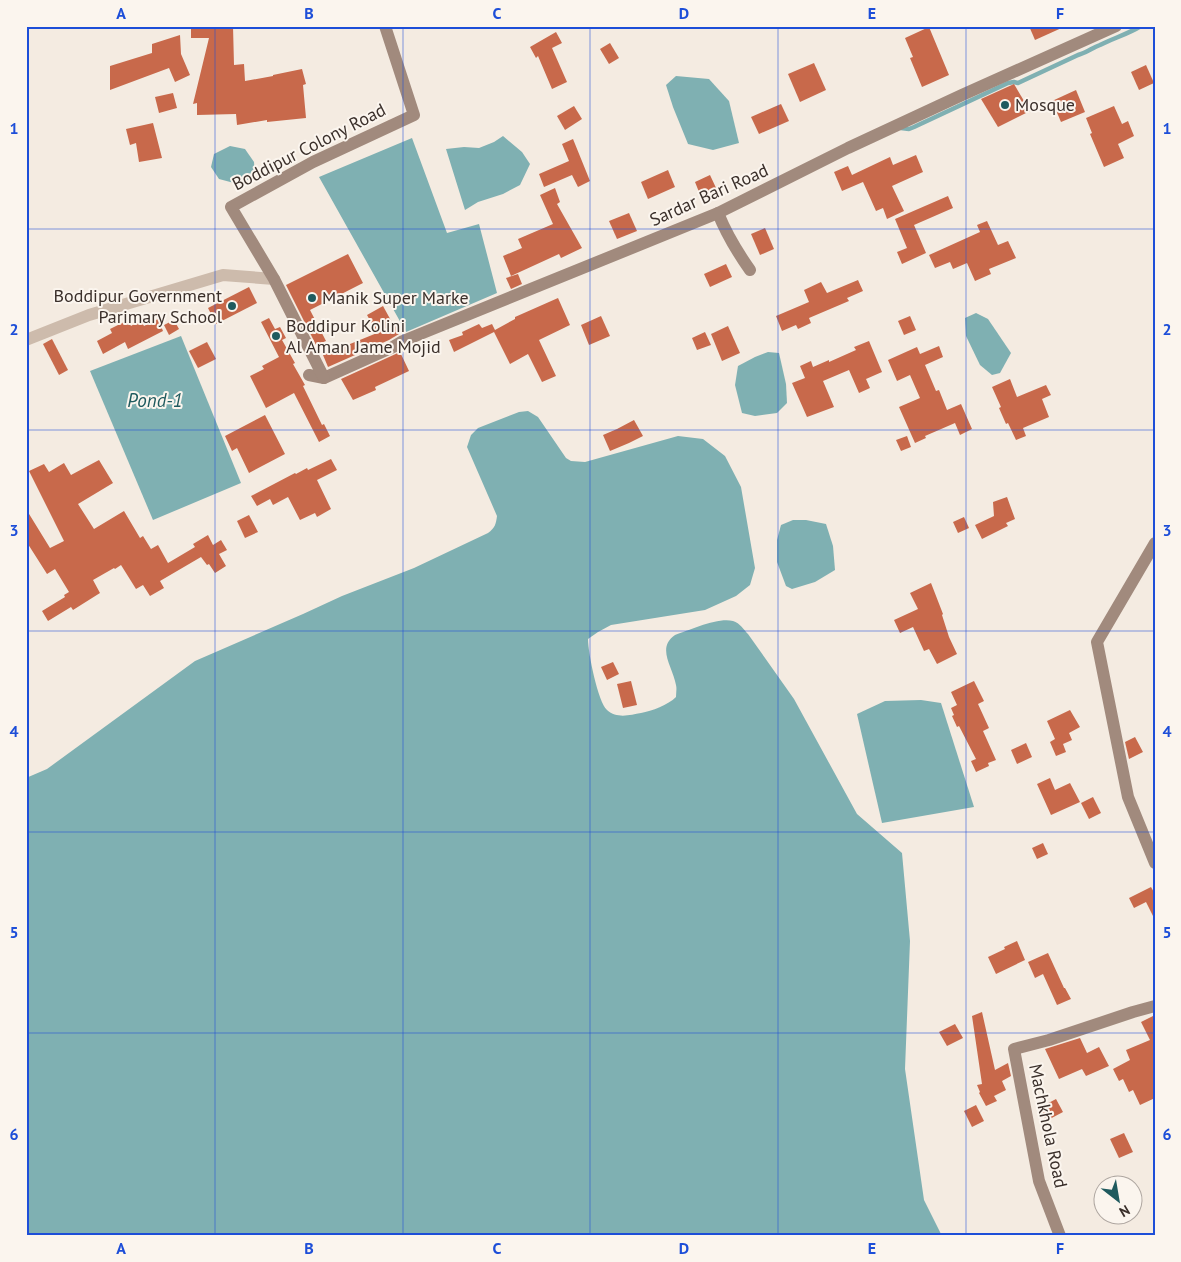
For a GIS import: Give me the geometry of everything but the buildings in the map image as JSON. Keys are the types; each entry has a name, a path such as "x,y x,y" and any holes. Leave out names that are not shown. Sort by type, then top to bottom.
{"main road":[{"name":"Boddipur Colony Road","path":"324,378 274,279 231,207 313,162 414,114 385,26"},
{"name":"Sardar Bari Road","path":"324,378 403,341 718,213 856,144 1116,26"},
{"path":"718,213 730,238 750,270"},
{"path":"310,375 324,378"},
{"path":"1155,542 1097,642 1128,797 1155,863"},
{"name":"Machkhola Road","path":"1060,1236 1039,1181 1014,1049 1049,1040 1155,1006"}],"street":[{"path":"26,340 89,315 223,275 274,279"}],"water":[{"path":"676,76 709,79 729,101 739,143 713,150 688,144 666,85"},
{"path":"503,136 522,152 530,164 520,185 503,194 478,202 465,210 446,149 479,148"},
{"path":"412,138 447,233 479,224 497,293 406,332 319,177"},
{"path":"230,146 245,149 254,162 255,178 234,183 219,179 211,167 214,154"},
{"path":"976,313 988,319 1011,353 1000,373 992,375 980,365 966,336 965,318"},
{"name":"Pond-1","path":"181,336 241,483 153,520 90,371"},
{"path":"768,352 779,353 786,384 787,403 777,413 755,416 742,413 735,385 738,366"},
{"path":"528,411 538,417 566,458 571,461 585,462 678,436 703,439 725,456 741,487 755,568 750,585 736,596 705,610 611,625 598,632 588,639 597,688 607,710 615,715 637,714 664,705 676,697 676,685 666,652 669,640 675,635 712,622 727,620 735,622 748,634 794,699 857,814 902,853 910,941 905,1069 924,1200 942,1236 26,1236 26,778 47,769 195,661 342,596 414,568 488,533 495,526 497,516 467,447 471,435 478,428 519,412"},
{"path":"793,520 806,520 826,524 833,546 835,570 815,582 792,589 786,586 777,562 777,540 781,525"},
{"path":"921,700 941,703 974,807 882,823 857,714 885,701"}],"waterway":[{"path":"901,128 909,129 1008,83 1018,83 1141,26"}],"place":[{"name":"Mosque","path":"1005,105"},
{"name":"Manik Super Marke","path":"312,298"},
{"name":"Boddipur Government Parimary School","path":"232,306"},
{"name":"Boddipur Kolini Al Aman Jame Mojid","path":"276,336"}]}
